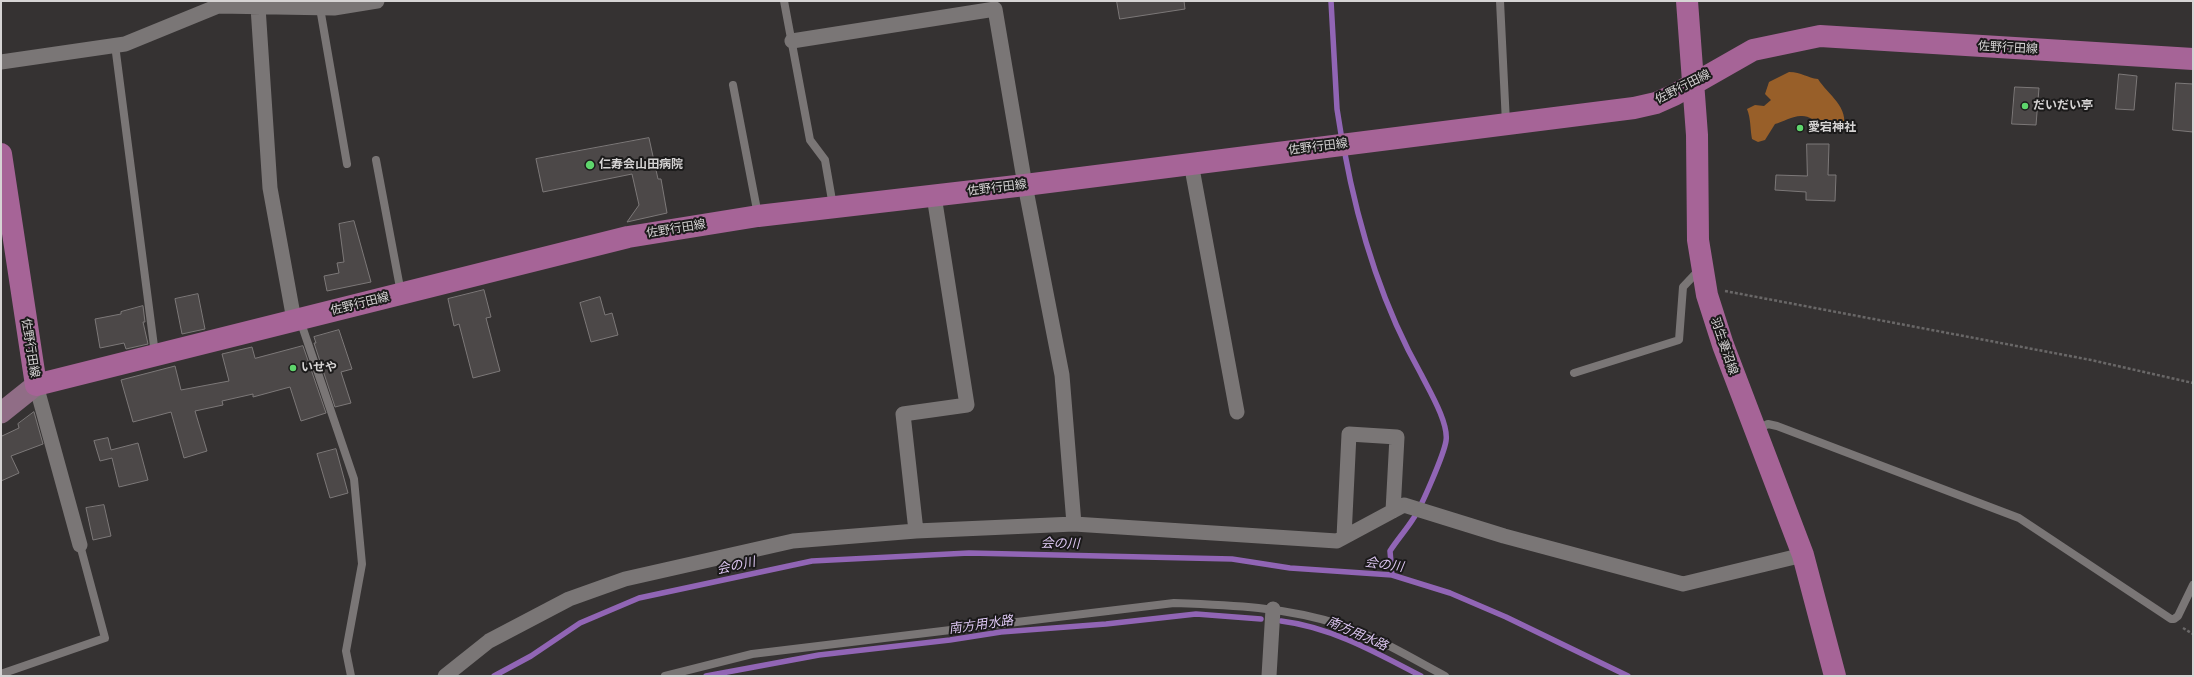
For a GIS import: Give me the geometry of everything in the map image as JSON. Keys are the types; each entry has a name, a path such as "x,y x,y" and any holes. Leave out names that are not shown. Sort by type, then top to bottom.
{"main road":[{"name":"羽生妻沼線","path":"1687,1 1697,135 1698,240 1707,295 1723,345 1754,430 1803,556 1835,676"},
{"name":"佐野行田線","path":"1,154 36,385 628,237 758,216 1025,185 1634,108 1656,103 1753,50 1820,36 2193,59"}],"street":[{"path":"1,62 125,44 199,7 334,8 376,1"},
{"path":"258,7 270,188 297,320"},
{"path":"792,41 995,9 1025,185 1062,375 1074,524"},
{"path":"1191,164 1237,412"},
{"path":"916,531 903,414 967,405 934,196"},
{"path":"1,413 36,385 80,545"},
{"path":"1344,537 1349,434 1397,437 1393,511"},
{"path":"445,676 489,641 569,599 625,579 793,541 916,531 1074,524 1337,541 1404,505 1504,536 1683,584 1803,556"},
{"path":"1269,676 1273,609"}],"lane":[{"path":"784,1 810,140 825,160 833,208"},
{"path":"1500,1 1506,123"},
{"path":"320,8 346,164"},
{"path":"115,46 155,355"},
{"path":"733,85 758,216"},
{"path":"376,160 401,294"},
{"path":"1574,373 1679,340 1683,287 1702,267"},
{"path":"297,320 354,479 362,564 346,651 351,676"},
{"path":"1754,430 1768,424 1777,426 2019,518 2171,619 2178,616 2193,585"},
{"path":"1,674 105,638 80,545"},
{"path":"665,676 752,654 1174,603 1219,604 1273,609 1307,615 1342,625 1380,641 1445,676"}],"path":[{"path":"1707,295 1729,291 2091,360 2193,383"}],"shaded area":[{"path":"1789,72 1818,79 1841,108 1844,121 1843,129 1831,130 1813,119 1799,116 1775,124 1765,140 1758,142 1752,139 1747,109 1755,105 1764,106 1771,100 1765,94 1769,82"}],"building":[{"path":"1117,1 1184,1 1185,9 1120,19"},
{"path":"2119,74 2137,76 2134,110 2116,109"},
{"path":"2176,83 2193,84 2193,132 2173,130"},
{"name":"だいだい亭","path":"2015,87 2039,88 2036,125 2012,124"},
{"path":"649,138 658,179 661,179 667,213 627,222 639,205 632,174 543,192 536,159"},
{"path":"1807,144 1829,144 1828,175 1836,175 1835,201 1806,200 1806,192 1775,190 1776,175 1807,176"},
{"path":"354,221 371,282 327,291 324,276 339,273 337,263 344,262 339,224"},
{"path":"484,290 491,317 486,318 500,371 473,378 459,324 454,326 448,299"},
{"path":"198,294 205,329 182,334 175,299"},
{"path":"600,297 605,315 612,313 618,335 591,342 580,303"},
{"path":"143,306 145,322 143,322 148,344 126,349 124,343 100,348 95,319 121,314 121,312"},
{"path":"339,330 352,369 341,372 351,403 335,407 314,343 316,343 314,337"},
{"path":"303,346 326,413 301,421 290,387 253,397 253,394 222,401 223,405 195,411 207,451 184,458 171,412 133,422 121,380 175,366 181,390 229,381 222,354 252,347 255,358"},
{"path":"34,412 43,444 11,456 19,473 1,481 1,434 2,436 19,428 18,424"},
{"path":"108,438 111,450 138,443 148,480 119,487 112,458 100,461 94,441"},
{"path":"336,449 348,493 330,498 317,454"},
{"path":"104,505 111,536 93,540 86,508"}],"waterway":[{"path":"1331,1 1337,109 1342,140"},
{"path":"1344,149 1356,207 1383,293 1407,348 1438,407 1442,416 1446,434 1446,441 1441,457 1417,513 1390,551 1392,575"},
{"name":"会の川","path":"494,676 531,656 580,623 639,598 812,561 969,553 1232,559 1290,568 1392,575 1450,593 1506,617 1628,676"},
{"name":"南方用水路","path":"706,676 819,655 950,640 1001,632 1106,624 1196,614 1261,619"},
{"name":"南方用水路","path":"1281,621 1300,624 1336,635 1371,650 1421,676"}],"place":[{"name":"だいだい亭","path":"2025,106"},
{"name":"愛宕神社","path":"1800,128"},
{"name":"仁寿会山田病院","path":"590,165"},
{"name":"いせや","path":"293,368"}]}
